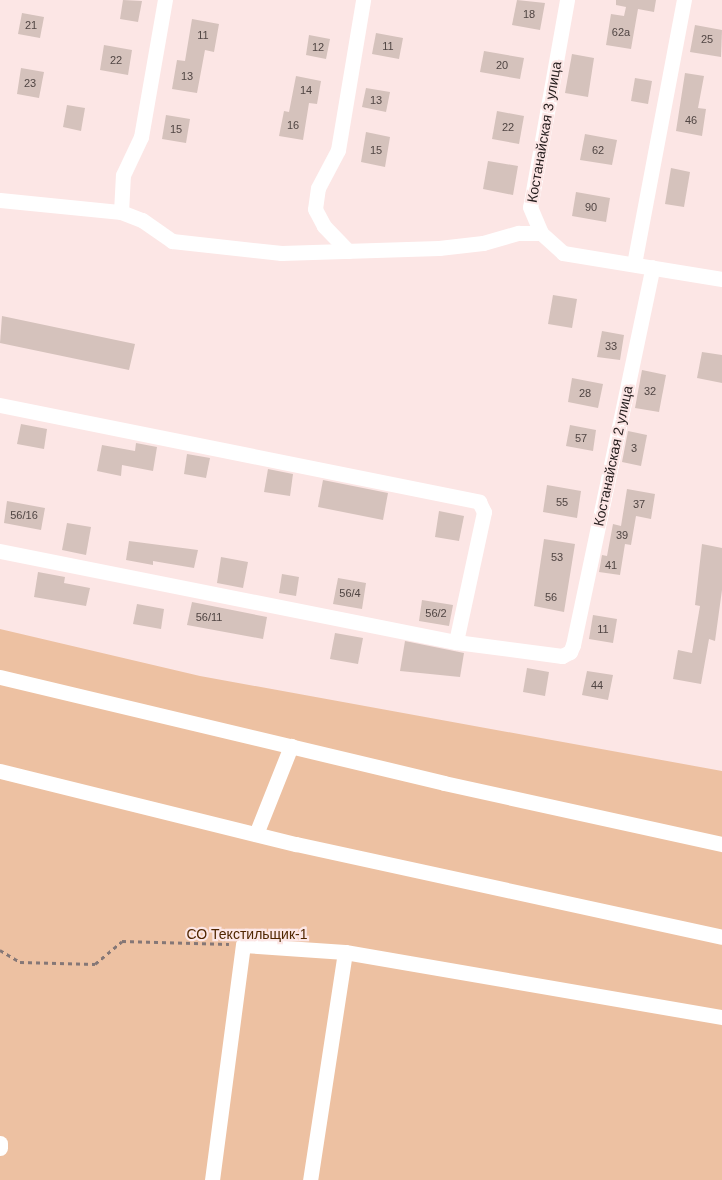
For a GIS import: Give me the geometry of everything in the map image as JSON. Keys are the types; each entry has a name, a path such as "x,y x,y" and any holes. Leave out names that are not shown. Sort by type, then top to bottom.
{"street":[{"path":"121,212 123,175 141,137 165,0"},
{"path":"348,250 324,226 315,209 318,188 338,150 362,0"},
{"name":"Костанайская 3 улица","path":"567,0 530,207 541,234 563,253 634,264"},
{"path":"684,0 634,264 722,278"},
{"path":"0,200 121,212 142,220 172,241 281,253 440,248 483,243 519,232 541,234"},
{"name":"Костанайская 2 улица","path":"456,642 562,656 570,652 574,645 653,267"},
{"path":"0,405 479,502 484,512 456,642 0,551"},
{"path":"0,677 290,746 722,844"},
{"path":"256,834 290,746"},
{"path":"0,771 256,834 722,937"},
{"path":"212,1180 243,945 345,952 722,1017"},
{"path":"310,1180 345,952"},
{"path":"0,1143 0,1148"}],"path":[{"path":"0,950 20,962 95,964 122,941 243,945"}],"green space":[{"name":"СО Текстильщик-1","path":"0,629 200,676 722,771 722,1180 0,1180"}],"building":[{"path":"123,0 142,1 138,22 120,19"},
{"path":"517,0 545,3 540,30 512,25"},
{"path":"616,0 656,0 654,12 638,9 631,49 606,45 611,14 624,16 626,7 616,5"},
{"path":"22,13 44,17 40,38 18,34"},
{"path":"192,19 219,24 214,52 205,50 197,93 172,89 177,60 185,61"},
{"path":"695,25 722,30 721,57 690,52"},
{"path":"376,33 403,38 399,59 372,54"},
{"path":"309,35 330,39 326,59 306,55"},
{"path":"104,45 132,50 128,75 100,70"},
{"path":"484,51 524,58 520,79 480,72"},
{"path":"572,54 594,58 588,97 565,93"},
{"path":"21,68 44,72 39,98 17,94"},
{"path":"685,73 704,76 698,108 706,109 702,136 676,131"},
{"path":"296,76 321,81 317,104 309,103 303,140 279,136 284,111 289,112"},
{"path":"635,78 652,81 648,104 631,101"},
{"path":"366,88 390,92 386,112 362,107"},
{"path":"67,105 85,108 81,131 63,127"},
{"path":"497,111 524,116 519,144 492,139"},
{"path":"166,115 190,119 186,143 162,139"},
{"path":"366,132 390,137 385,167 361,162"},
{"path":"585,134 617,140 612,165 580,160"},
{"path":"488,161 518,166 513,195 483,189"},
{"path":"671,168 690,172 684,207 665,204"},
{"path":"576,192 610,198 606,222 572,216"},
{"path":"553,295 577,299 572,328 548,324"},
{"path":"2,316 135,344 129,370 0,343"},
{"path":"602,331 624,335 620,360 597,357"},
{"path":"702,352 722,355 722,383 697,378"},
{"path":"642,370 666,375 659,412 635,408"},
{"path":"572,378 603,384 598,408 568,402"},
{"path":"21,424 47,429 44,449 17,444"},
{"path":"570,425 596,430 593,451 566,446"},
{"path":"628,431 647,435 641,466 622,462"},
{"path":"136,443 157,447 153,471 122,465 121,476 97,471 102,445 135,451"},
{"path":"187,454 210,458 206,478 184,474"},
{"path":"268,469 293,474 290,496 264,492"},
{"path":"323,480 388,493 383,520 318,507"},
{"path":"547,485 581,491 577,518 543,512"},
{"path":"627,489 655,494 651,519 636,516 631,545 625,544 620,575 599,572 602,555 607,556 613,524 621,526"},
{"path":"7,501 45,508 41,530 4,523"},
{"path":"439,511 464,516 459,541 435,537"},
{"path":"67,523 91,527 86,555 62,550"},
{"path":"544,539 575,544 564,612 534,606"},
{"path":"129,541 198,550 194,568 153,561 153,565 126,560"},
{"path":"702,544 722,548 722,590 715,641 709,639 701,684 673,679 678,650 692,653 700,606 695,605"},
{"path":"221,557 248,562 243,588 217,583"},
{"path":"38,572 65,577 64,583 90,588 86,606 34,597"},
{"path":"282,574 299,577 296,596 279,593"},
{"path":"338,578 366,583 362,609 333,604"},
{"path":"422,600 453,605 449,626 419,621"},
{"path":"192,602 267,617 263,639 187,625"},
{"path":"137,604 164,609 161,629 133,624"},
{"path":"593,615 617,619 613,643 589,639"},
{"path":"335,633 363,638 358,664 330,659"},
{"path":"405,641 464,653 460,677 400,671"},
{"path":"527,668 549,672 545,696 523,692"},
{"path":"587,671 613,675 608,700 582,695"}]}
